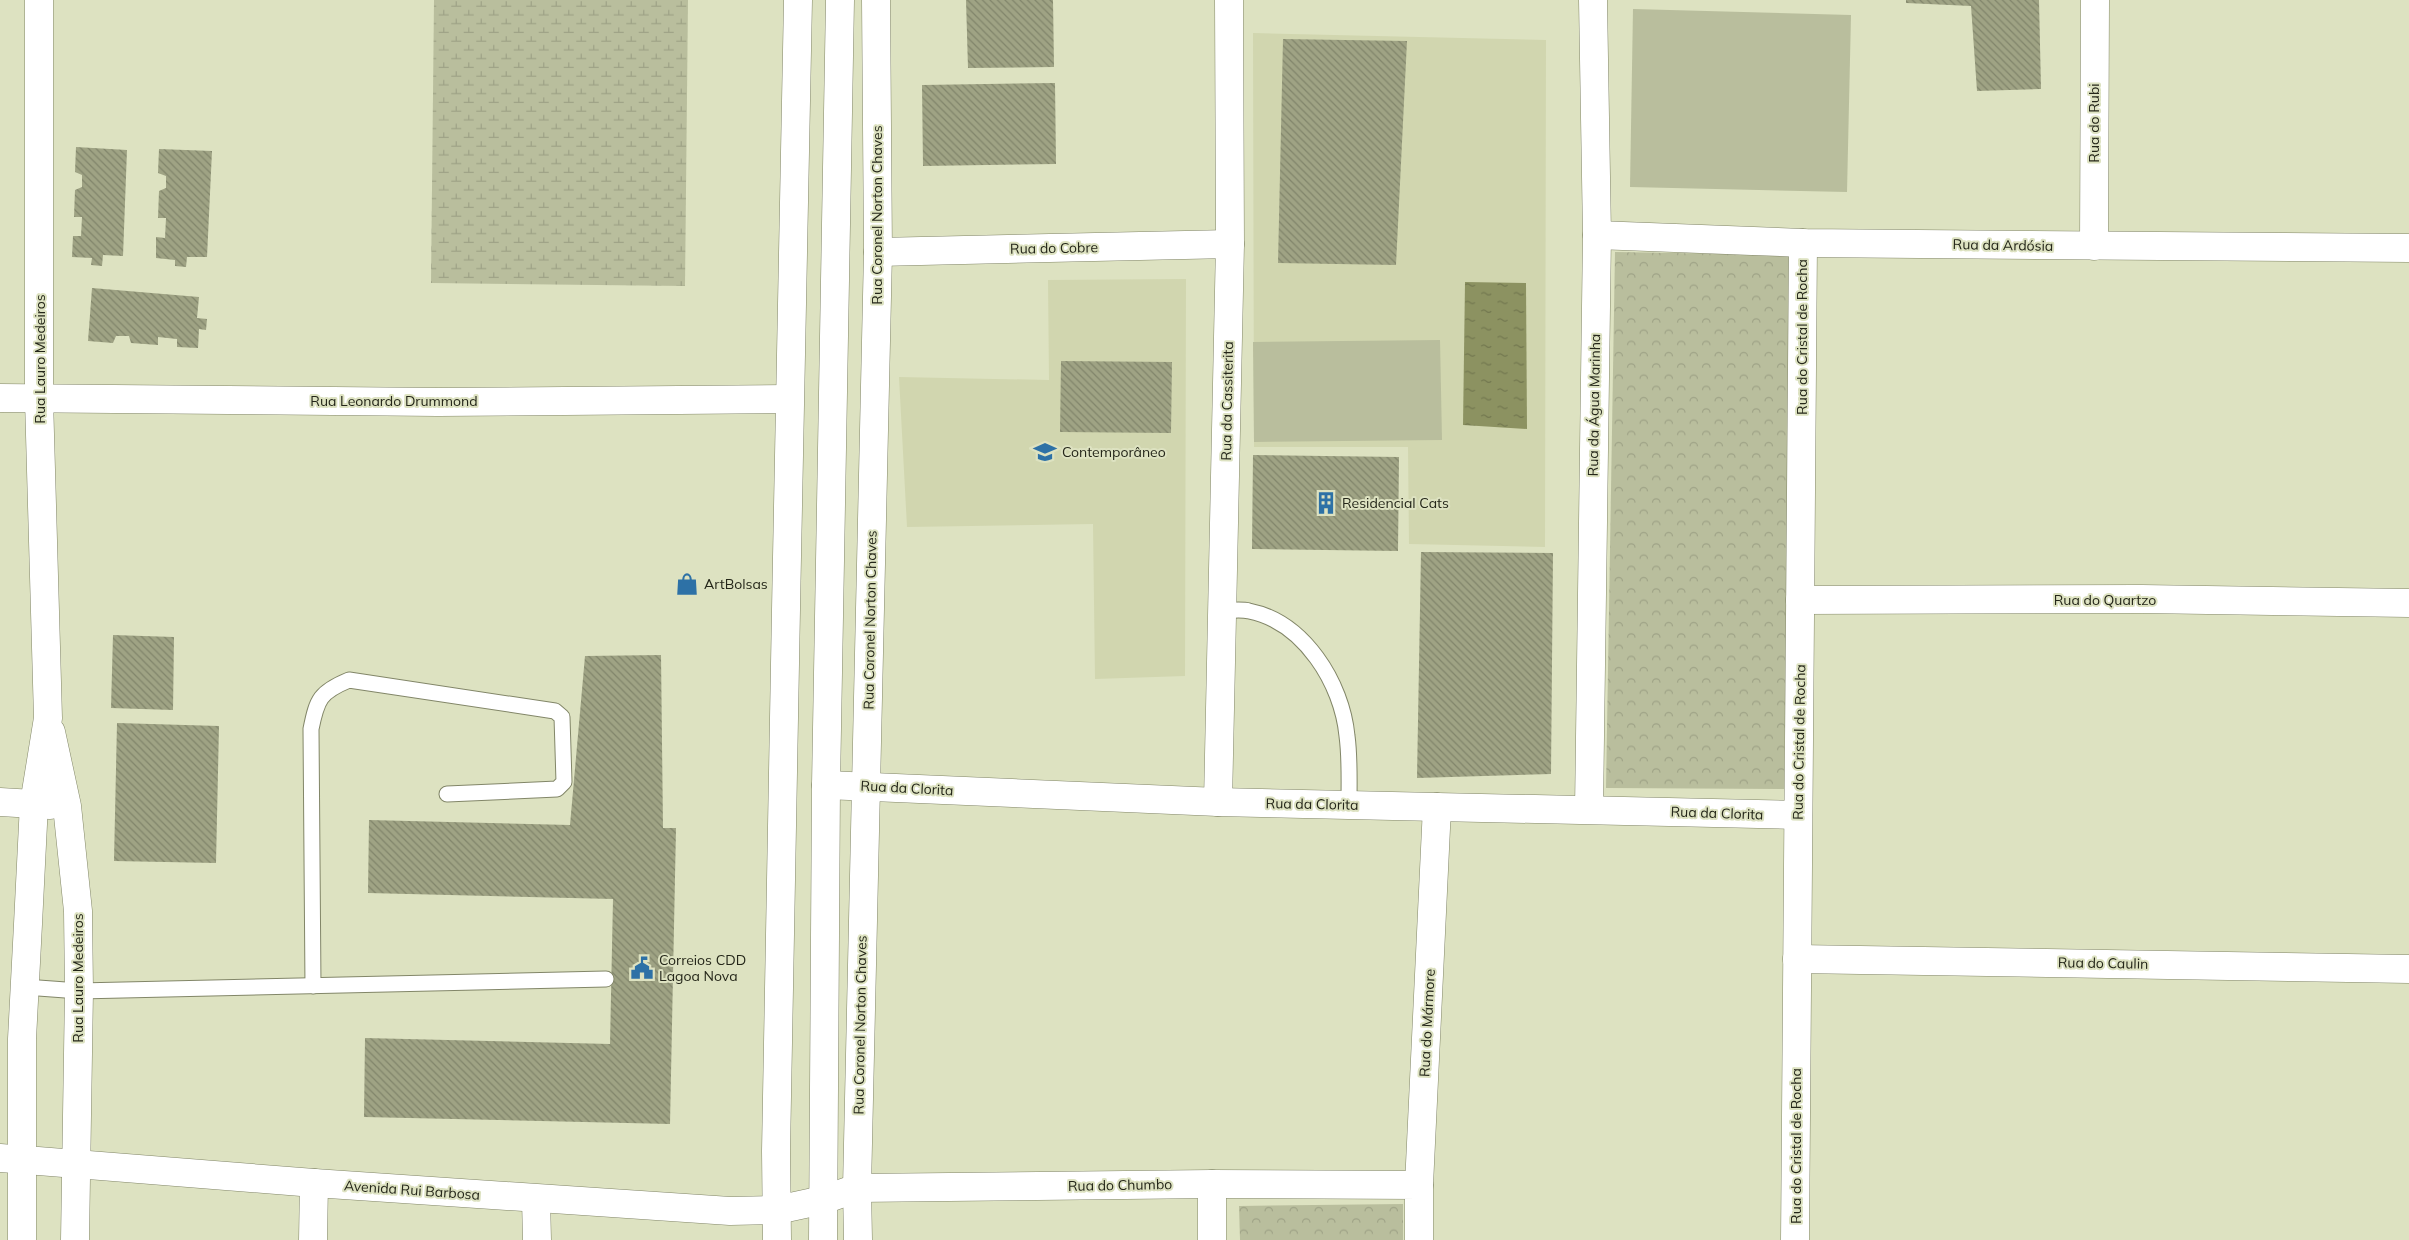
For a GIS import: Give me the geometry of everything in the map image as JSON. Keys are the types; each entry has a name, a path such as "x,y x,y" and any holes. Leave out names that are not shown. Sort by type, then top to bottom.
{"street":[{"name":"Rua Lauro Medeiros","path":"40,0 39,399 48,718 67,806 78,911 79,991 75,1240"},
{"path":"777,1240 776,1151 787,624 788,399 798,0"},
{"path":"824,1240 826,785 840,0"},
{"name":"Rua Coronel Norton Chaves","path":"858,1240 857,1188 878,252 876,0"},
{"name":"Rua da Cassiterita","path":"1218,802 1230,244 1229,0"},
{"name":"Rua da Água Marinha","path":"1589,809 1597,235 1593,0"},
{"name":"Rua do Rubi","path":"2094,246 2095,0"},
{"name":"Rua da Ardósia","path":"1597,235 1803,243 2409,248"},
{"name":"Rua do Cristal de Rocha","path":"1795,1240 1803,243"},
{"name":"Rua do Cobre","path":"878,252 1230,244"},
{"name":"Rua Leonardo Drummond","path":"0,398 438,402 788,399"},
{"name":"Rua do Quartzo","path":"1800,600 2142,600 2409,603"},
{"name":"Rua Lauro Medeiros","path":"22,1240 11,1159 22,1039 34,804 48,718"},
{"name":"Rua da Clorita","path":"826,785 1218,802 1798,815"},
{"path":"0,802 67,806"},
{"name":"Rua do Mármore","path":"1419,1240 1419,1185 1437,807"},
{"name":"Rua do Caulin","path":"1797,959 2409,969"},
{"name":"Avenida Rui Barbosa","path":"11,1159 314,1183 730,1211 777,1210 823,1200"},
{"path":"313,1240 314,1183"},
{"path":"1212,1184 1212,1240"},
{"name":"Rua do Chumbo","path":"823,1200 857,1188 1212,1184 1419,1185"},
{"path":"536,1199 537,1240"}],"lane":[{"path":"1222,610 1249,611 1275,621 1302,641 1324,666 1339,701 1347,734 1349,804"},
{"path":"313,986 311,729 316,708 327,689 349,680 555,711 562,716 564,782 557,789 447,794"},
{"path":"25,987 79,991 606,979"}],"shaded area":[{"path":"1253,33 1546,40 1545,547 1409,544 1408,447 1254,447"},
{"name":"Contemporâneo","path":"1186,279 1185,676 1095,679 1093,524 907,527 899,377 1049,380 1048,280"}],"green space":[{"path":"434,0 688,0 685,286 431,283"},
{"path":"1633,9 1851,15 1847,192 1630,187"},
{"path":"1615,252 1791,255 1784,789 1606,788"},
{"path":"1440,340 1442,440 1254,442 1253,342"},
{"path":"1403,1204 1403,1240 1240,1240 1239,1206"}],"water":[{"path":"1465,282 1526,283 1527,429 1463,425"}],"building":[{"path":"966,0 1053,0 1054,67 968,68"},
{"path":"1906,0 2039,0 2041,89 1977,91 1971,6 1906,3"},
{"path":"1283,39 1407,41 1396,265 1278,263"},
{"path":"1055,83 1056,164 923,166 922,85"},
{"path":"76,147 127,150 123,256 103,255 102,266 91,265 92,258 72,257 73,236 81,236 82,217 74,217 75,190 82,187 82,175 75,172"},
{"path":"159,149 212,151 207,257 187,257 186,267 175,266 175,260 156,258 156,237 165,238 166,218 158,218 159,191 166,188 166,176 158,173"},
{"path":"92,288 199,297 197,318 207,319 206,330 199,329 198,348 177,347 177,339 158,337 158,345 131,343 129,336 116,336 113,343 88,341"},
{"path":"1061,361 1172,362 1171,433 1060,432"},
{"name":"Residencial Cats","path":"1253,455 1399,457 1398,551 1252,549"},
{"path":"1421,552 1553,553 1551,774 1417,778"},
{"path":"113,635 174,637 173,710 111,708"},
{"name":"Correios CDD Lagoa Nova","path":"661,655 663,828 676,828 670,1124 364,1117 365,1038 610,1044 613,899 368,893 369,820 570,825 585,656"},
{"path":"117,723 219,726 216,863 114,861"}],"place":[{"name":"Contemporâneo","path":"1045,452"},
{"name":"Residencial Cats","path":"1326,503"},
{"name":"ArtBolsas","path":"687,584"},
{"name":"Correios CDD Lagoa Nova","path":"642,968"}]}
